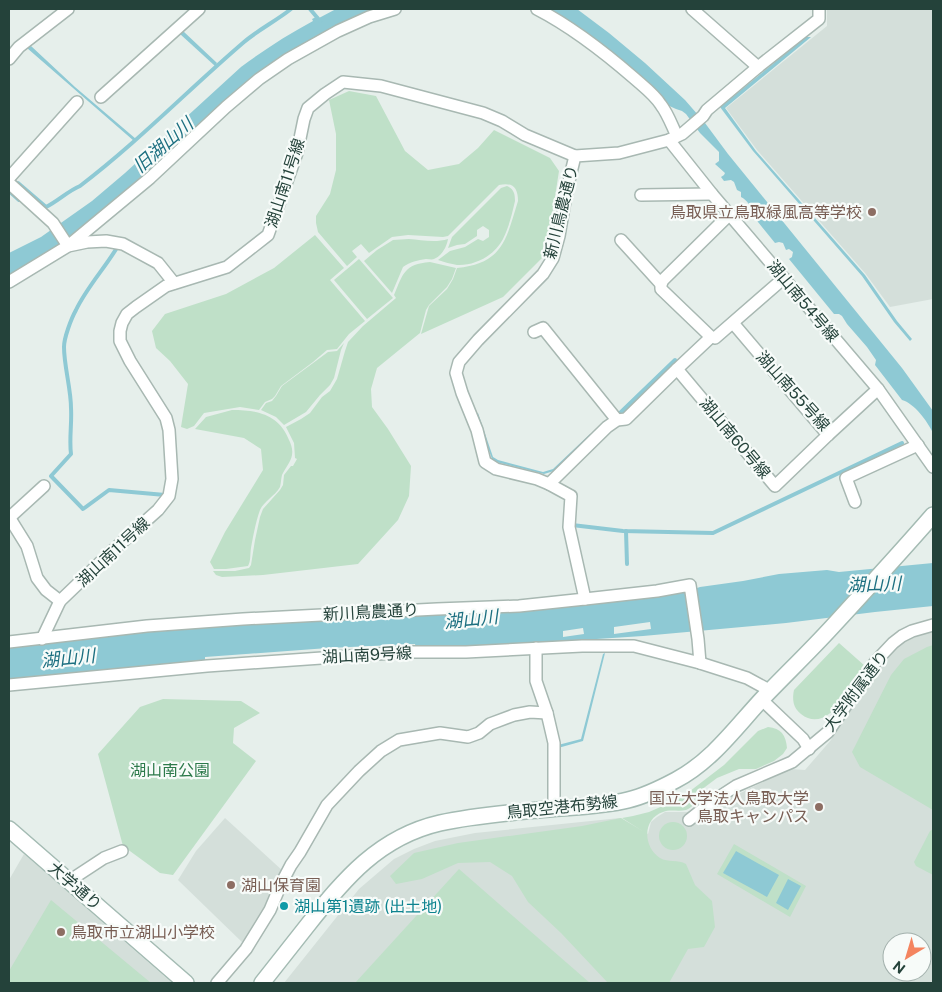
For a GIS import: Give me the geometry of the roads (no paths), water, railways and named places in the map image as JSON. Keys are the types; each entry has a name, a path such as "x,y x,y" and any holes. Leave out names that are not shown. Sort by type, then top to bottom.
{"main road":[{"name":"鳥取空港布勢線","path":"262,983 333,892 350,874 368,858 416,831 440,823 492,815 606,804 631,799 656,790 678,779 694,768 725,742 766,695 831,628 933,515"},
{"name":"大学通り","path":"9,829 186,983"}],"street":[{"path":"9,59 19,48 68,9"},
{"path":"101,97 199,9"},
{"path":"9,282 67,244 143,184 226,107 288,59 338,31 369,17 395,9"},
{"name":"湖山南54号線","path":"537,9 577,33 623,69 661,104 676,136 712,194 878,389 933,467"},
{"path":"676,136 703,116 707,110 758,67 819,19 819,9"},
{"path":"695,10 758,67"},
{"name":"湖山南11号線","path":"42,639 60,601 158,510 169,496 172,479 169,430 166,418 130,361 120,340 122,323 127,314 156,292 174,283 227,267 268,235 297,154 308,108 343,82 382,86 483,113 502,121 525,135 575,156"},
{"path":"9,178 77,102"},
{"name":"新川鳥農通り","path":"9,642 148,626 243,619 519,606 585,599 569,527 571,496 550,484 496,469 485,462 477,430 456,373 459,362 478,340 544,274 553,258 575,156 620,153 676,136"},
{"path":"9,183 53,223 67,244"},
{"path":"641,195 712,194"},
{"path":"661,284 730,214"},
{"path":"621,240 661,284 661,289 711,337"},
{"path":"67,244 106,241 123,244 158,263 174,283"},
{"path":"550,484 606,427 617,420 626,419 711,337 715,338 784,278"},
{"name":"湖山南55号線","path":"733,323 828,435 878,389"},
{"path":"534,332 543,328 617,420"},
{"name":"湖山南60号線","path":"677,369 775,486 828,435"},
{"path":"855,502 846,478 918,445"},
{"path":"44,486 9,518 27,546 37,578 46,590 60,601"},
{"path":"585,599 690,585 700,663"},
{"name":"大学附属通り","path":"689,820 736,786 783,767 809,749 828,732 865,676 889,647 902,636 912,631 933,625"},
{"name":"湖山南9号線","path":"9,685 208,666 407,652 466,652 582,646 634,646 700,663 747,678 766,695 803,739 809,749"},
{"path":"536,648 536,681 547,713 554,743 554,808"},
{"path":"217,983 246,950 270,910 291,865 326,805 381,751 399,740 440,733 468,736 479,733 490,724 514,715 530,712 547,713"},
{"path":"69,881 104,858 122,851"}],"water":[{"name":"旧湖山川","path":"336,9 381,9 316,39 94,221 9,276 9,253 41,237 92,201 241,67 313,21 312,19 318,16 319,18"},
{"path":"544,9 577,9 645,63 685,100 902,368 933,411 933,433 920,414 911,405 902,400 875,365 876,360 867,347 842,316 834,314 789,259 792,257 793,252 789,249 786,250 783,243 775,243 754,217 754,212 741,197 741,192 737,190 734,182 731,180 724,181 721,177 725,173 715,164 719,161 719,152 700,133 686,114 665,104"},
{"path":"183,31 217,63 215,66 180,34"},
{"path":"806,37 811,37 725,108 756,151 865,275 912,339 910,341 894,322 862,276 753,151 720,107"},
{"path":"31,46 75,87 136,139 134,141 27,48"},
{"path":"478,413 493,457 543,472 553,469 590,434 592,435 554,471 544,474 496,462 492,459 476,414"},
{"name":"湖山川","path":"933,563 933,606 786,623 643,636 416,649 415,644 328,648 205,657 205,662 9,682 9,647 63,642 124,633 682,593 700,587 779,574 827,570 839,572","holes":["650,622 651,629 614,634 614,627","583,628 584,634 563,637 563,631"]},
{"path":"605,653 583,741 558,748 558,745 581,739 603,654"},
{"path":"736,851 779,875 767,897 723,873"},
{"path":"788,879 801,886 788,910 776,903"}],"waterway":[{"path":"18,183 46,207 55,202 80,186 122,152 255,33 291,9"},
{"path":"310,9 320,21"},
{"path":"9,191 19,200"},
{"path":"118,246 80,302 66,334 64,347 71,401 71,454 51,476 83,509 109,490 165,495"},
{"path":"620,413 675,360"},
{"path":"572,525 623,531 713,533 902,443"},
{"path":"626,531 627,564"}],"place":[{"name":"鳥取県立鳥取緑風高等学校","path":"872,212"},
{"name":"国立大学法人鳥取大学 鳥取キャンパス","path":"819,807"},
{"name":"湖山保育園","path":"231,885"},
{"name":"湖山第1遺跡 (出土地)","path":"284,906"},
{"name":"鳥取市立湖山小学校","path":"61,932"}],"park label":[{"name":"湖山南公園","path":"170,770"}]}
